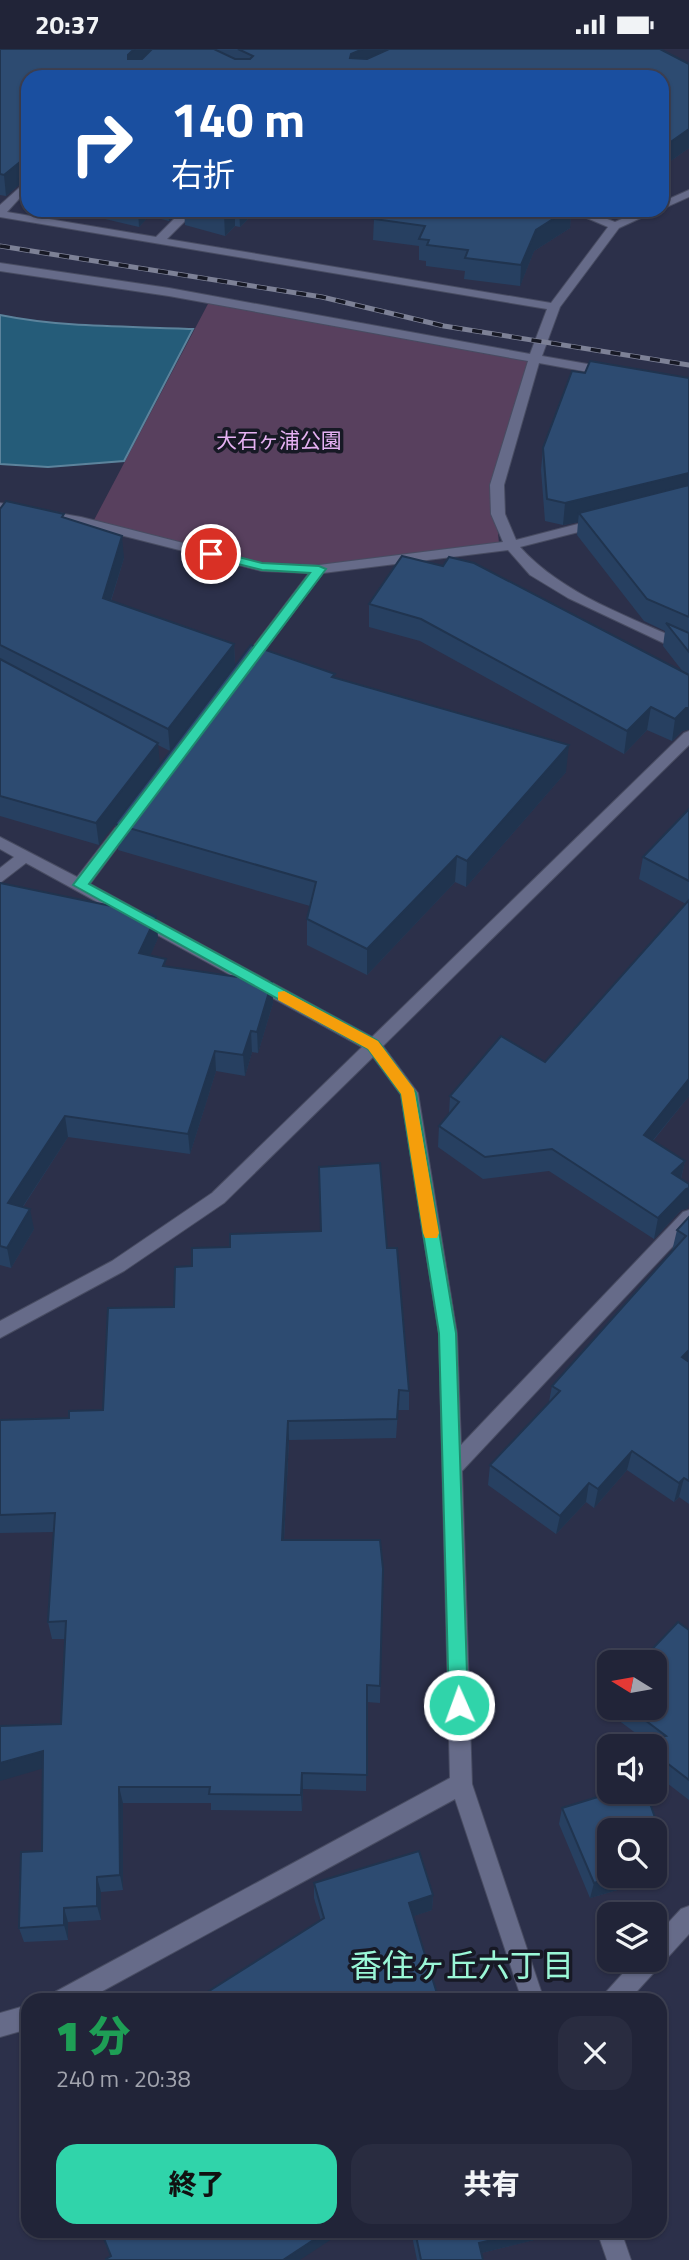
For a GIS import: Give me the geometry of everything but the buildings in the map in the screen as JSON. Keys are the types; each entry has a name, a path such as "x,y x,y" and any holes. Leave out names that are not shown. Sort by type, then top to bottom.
{"street":[{"path":"0,213 21,190"},
{"path":"669,203 689,194"},
{"path":"0,213 21,217"},
{"path":"24,217 554,307"},
{"path":"159,240 183,217"},
{"path":"592,217 615,226"},
{"path":"636,217 615,226 554,307 534,360 497,485 498,514 510,545 535,572 573,595 689,650"},
{"path":"0,267 169,292 534,360 625,374"},
{"path":"0,507 80,521 262,567 319,569 510,545 612,519"},
{"path":"238,677 319,569"},
{"path":"0,1330 118,1266 218,1198 689,736"},
{"path":"80,885 142,803"},
{"path":"0,842 373,1045 409,1093 447,1333 461,1784 531,1993"},
{"path":"0,877 25,856"},
{"path":"452,1468 689,1217"},
{"path":"76,1993 461,1784"},
{"path":"667,1941 689,1917"},
{"path":"620,1993 639,1972"},
{"path":"0,2025 21,2019"},
{"path":"612,2238 619,2260"}],"green space":[{"name":"大石ヶ浦公園","path":"209,302 531,362 493,484 499,543 319,568 264,565 93,522"}],"water":[{"path":"0,315 72,324 193,329 124,461 48,467 0,464"}],"railway":[{"path":"0,246 322,297 444,326 689,365"}],"slow traffic":[{"path":"284,996 373,1045 409,1093 431,1233"}],"district":[{"name":"香住ヶ丘六丁目","path":"462,1966"}],"route":[{"path":"211,554 262,567 319,569 80,885 373,1045 409,1093 447,1333 459,1705"}]}
